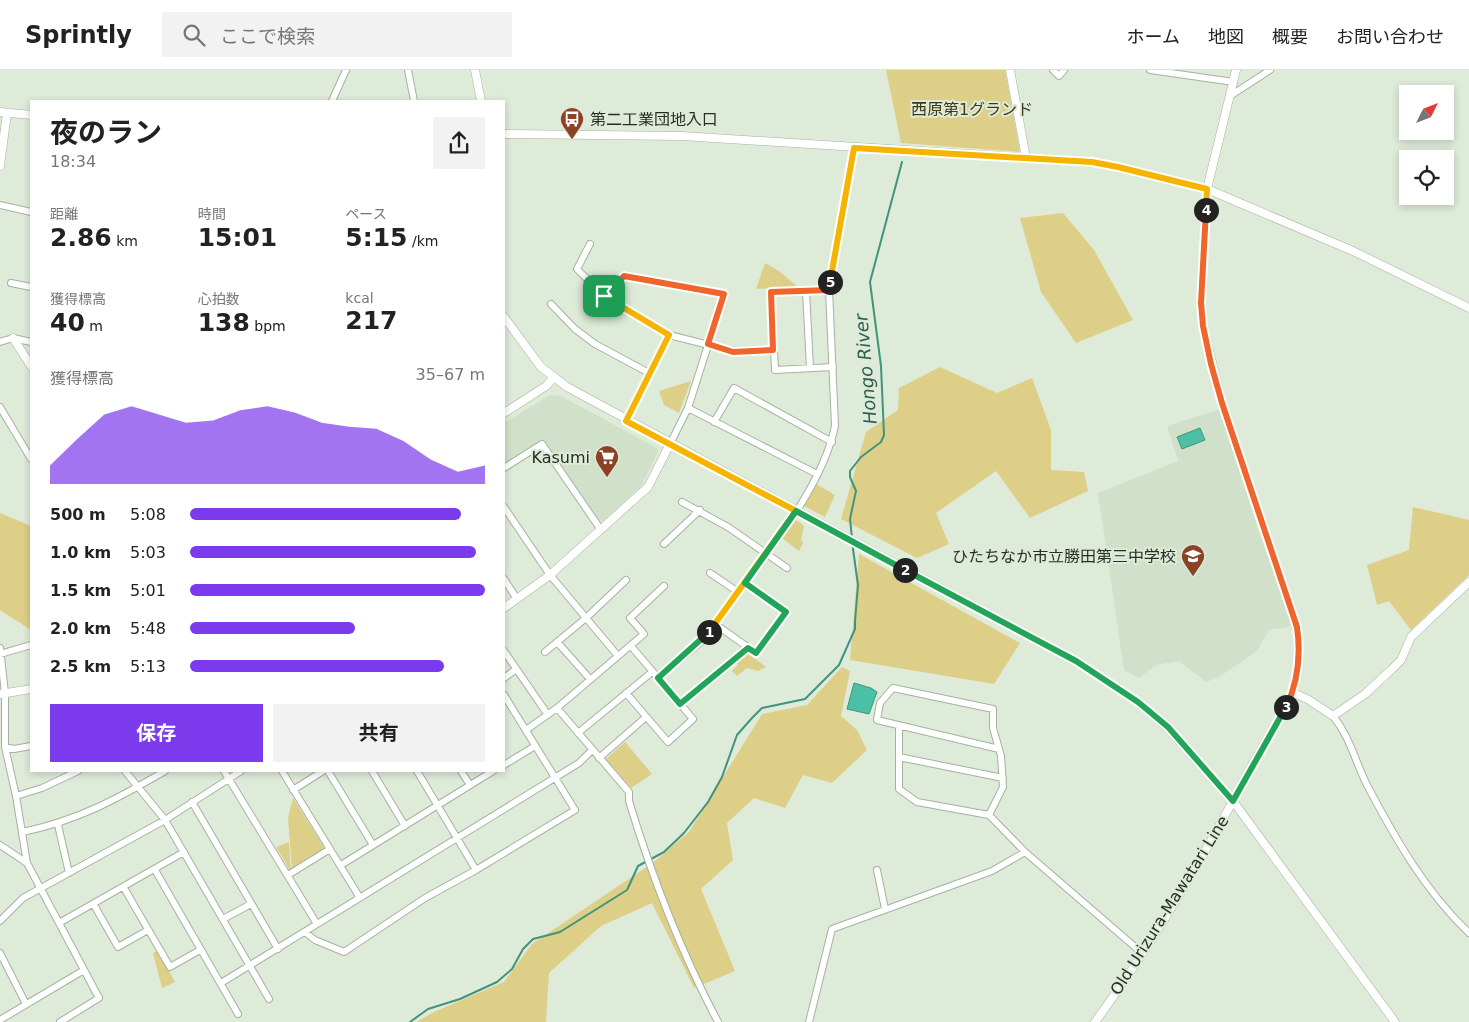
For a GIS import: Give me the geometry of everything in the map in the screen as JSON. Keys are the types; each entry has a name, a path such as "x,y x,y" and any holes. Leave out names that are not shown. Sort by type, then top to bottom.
{"street":[{"path":"332,100 346,70"},
{"path":"408,70 414,100"},
{"path":"475,70 481,100"},
{"path":"1010,70 1026,158"},
{"path":"1053,70 1060,76 1064,70"},
{"path":"1150,70 1234,82"},
{"name":"Old Urizura-Mawatari Line","path":"1095,1022 1170,909 1287,706 1292,692 1300,648 1297,627 1222,403 1203,326 1201,303 1207,189 1236,70"},
{"path":"1230,96 1270,70"},
{"path":"0,166 4,112 30,115"},
{"path":"505,134 682,136 1026,158 1118,167 1207,189 1353,251 1469,308"},
{"path":"658,678 703,640 715,624 796,511 817,474 832,442 835,426 829,290 854,148"},
{"path":"0,205 30,212"},
{"path":"590,244 577,269 604,296 669,335 733,352 773,350"},
{"path":"505,607 550,575 648,487 688,408 724,294 624,276 604,296"},
{"path":"11,283 30,287"},
{"path":"829,290 771,292 773,350 775,370 833,367"},
{"path":"806,291 810,368"},
{"path":"551,304 575,329 595,344 649,373"},
{"path":"505,318 527,351 553,378 626,421 1076,661 1138,702 1168,727 1233,801 1395,1022"},
{"path":"626,421 669,335"},
{"path":"0,342 13,338 30,342"},
{"path":"13,338 30,364"},
{"path":"505,412 546,386 553,378"},
{"path":"714,422 734,388 832,442"},
{"path":"0,407 30,457"},
{"path":"688,408 817,474"},
{"path":"505,467 542,444 601,530"},
{"path":"682,502 700,510 787,568"},
{"path":"505,508 550,575 618,656"},
{"path":"664,544 700,510"},
{"path":"710,573 738,592"},
{"path":"545,652 558,643 626,580"},
{"path":"505,581 517,599"},
{"path":"1332,716 1365,694 1392,669 1401,660 1411,637 1469,582"},
{"path":"715,624 756,653 786,612 745,583"},
{"path":"526,730 557,708 644,634 630,618 664,586"},
{"path":"558,643 590,680"},
{"path":"30,645 1,652 5,747 23,832 27,863 99,998 60,1022"},
{"path":"626,693 668,742 693,720 631,646"},
{"path":"680,704 748,648"},
{"path":"505,653 515,670 548,715"},
{"path":"505,677 515,670"},
{"path":"578,733 652,672"},
{"path":"3,694 30,688"},
{"path":"989,815 1003,787 999,749 993,728 993,708 893,688 880,703 877,720 999,749"},
{"path":"1292,692 1309,700 1332,716 1344,730 1365,780 1397,842 1433,893 1469,933"},
{"path":"305,932 315,940 344,952 425,898 476,870 575,810 505,697"},
{"path":"557,708 629,792 629,801 647,860 702,992 718,1022"},
{"path":"599,758 646,717"},
{"path":"898,726 900,789 917,802 989,815 1025,852 1142,953"},
{"path":"5,747 14,749 30,746"},
{"path":"505,764 535,746"},
{"path":"221,983 579,763 592,750"},
{"path":"899,757 1003,778"},
{"path":"16,796 42,788 76,772"},
{"path":"126,772 165,820 269,999"},
{"path":"23,832 58,825 92,812 163,772"},
{"path":"225,772 318,924"},
{"path":"0,920 23,898 165,820 240,772"},
{"path":"283,772 360,898"},
{"path":"293,790 321,772"},
{"path":"329,772 373,845"},
{"path":"373,772 405,826"},
{"path":"418,772 476,870"},
{"path":"462,772 470,786"},
{"path":"341,865 491,772"},
{"path":"192,802 278,948"},
{"path":"58,825 69,873"},
{"path":"0,845 27,863"},
{"path":"288,875 330,849"},
{"path":"59,923 124,888 184,852"},
{"path":"809,1022 832,929 992,871 1025,852"},
{"path":"155,870 238,1014"},
{"path":"877,870 885,910"},
{"path":"124,888 170,967 200,950"},
{"path":"94,904 118,948 148,930"},
{"path":"223,919 251,904"},
{"path":"0,954 26,1004"},
{"path":"0,1020 84,970"}],"shaded area":[{"path":"550,395 561,396 657,448 658,452 642,485 603,521 598,521 543,440 505,463 505,422"},
{"name":"ひたちなか市立勝田第三中学校","path":"1220,409 1259,532 1292,621 1289,627 1269,630 1257,651 1219,677 1206,682 1179,661 1156,665 1139,678 1124,670 1098,493 1178,461 1167,426"}],"green space":[{"name":"西原第1グランド","path":"886,70 1005,70 1020,152 901,143"},
{"path":"1063,213 1094,250 1133,320 1076,343 1041,292 1020,218"},
{"path":"765,263 779,271 798,287 756,289"},
{"path":"940,367 997,393 1032,378 1051,430 1051,470 1084,472 1088,491 1030,518 996,471 936,513 949,544 917,558 841,519 866,432 898,410 899,388"},
{"path":"691,381 679,413 664,405 659,391"},
{"path":"816,484 835,495 825,517 804,506"},
{"path":"1413,507 1469,520 1469,575 1411,630 1389,601 1377,605 1367,565 1409,550"},
{"path":"0,513 30,526 30,629 0,610"},
{"path":"795,519 804,526 801,539 803,543 799,551 782,538"},
{"path":"859,554 1020,643 994,684 850,660"},
{"path":"747,653 766,667 758,671 747,668 737,676 732,671 738,665 735,662"},
{"path":"842,667 850,671 841,716 857,730 867,750 832,783 803,775 785,808 754,798 727,823 733,860 701,889 735,971 694,988 652,903 601,926 549,973 546,1022 416,1022 434,1012 504,982 532,944 654,862 689,832 762,714 807,705"},
{"path":"625,742 652,774 631,788 606,759"},
{"path":"293,798 325,849 292,869 288,818"},
{"path":"289,842 291,872 276,847"},
{"path":"158,951 175,982 162,988 153,953"}],"water":[{"path":"1200,428 1205,440 1182,449 1177,437"},
{"path":"854,683 871,688 877,692 869,714 847,709"}],"waterway":[{"name":"Hongo River","path":"852,538 850,519 856,491 850,477 850,471 861,457 881,442 884,435 881,366 870,282 902,162"},
{"name":"Hongo River","path":"410,1022 428,1009 460,999 497,982 512,969 523,949 533,939 560,932 627,890 638,866 664,852 684,833 708,802 722,777 737,735 752,718 762,708 805,699 839,665 855,629 858,585 852,542"}],"place":[{"name":"第二工業団地入口","path":"572,140"},
{"name":"Kasumi","path":"607,478"},
{"name":"ひたちなか市立勝田第三中学校","path":"1193,577"}],"route":[{"path":"604,296 624,276 724,294 708,344 733,352 773,350 771,292 829,290 854,148 1092,162 1207,189 1204,275 1201,303 1203,326 1222,403 1292,608 1300,648 1298,671 1287,706 1233,801 1168,727 1138,702 1076,661 796,511 745,583 786,612 756,653 748,648 680,704 658,678 703,640 796,511 626,421 669,335 604,296"}]}
